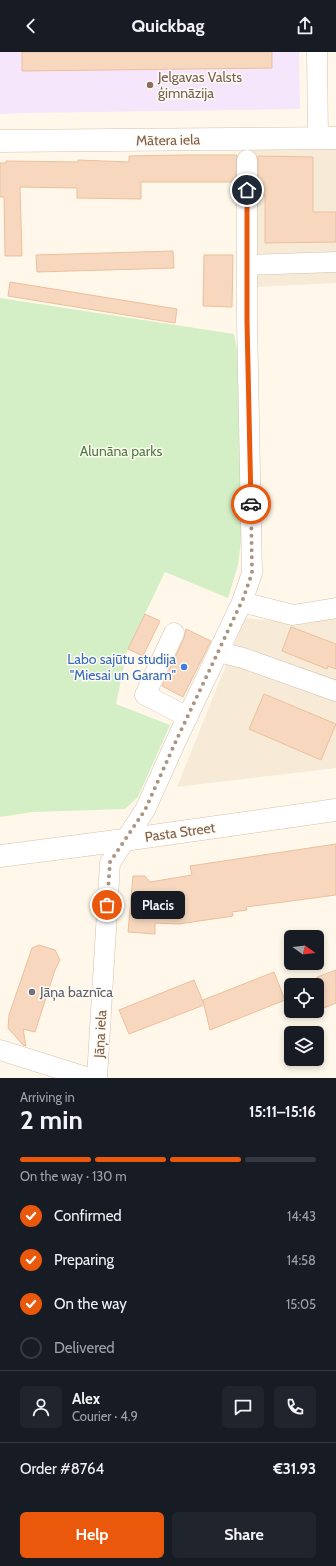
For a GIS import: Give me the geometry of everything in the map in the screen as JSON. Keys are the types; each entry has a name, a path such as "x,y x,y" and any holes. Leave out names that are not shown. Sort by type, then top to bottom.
{"main road":[{"name":"Mātera iela","path":"0,141 327,138"},
{"name":"Pasta Street","path":"1,855 124,840 336,810"}],"street":[{"path":"316,52 327,138"},
{"name":"Jāņa iela","path":"97,1078 110,862 145,810 242,602 252,573 247,321 247,160"},
{"path":"247,265 336,262"},
{"path":"242,602 293,614 336,608"},
{"path":"174,633 145,695 188,717"},
{"path":"219,652 243,658 336,691"},
{"path":"0,1050 89,1078"}],"shaded area":[{"name":"Jelgavas Valsts ģimnāzija","path":"0,52 299,52 300,109 0,114"},
{"path":"336,146 336,283 257,287 253,147"},
{"path":"336,616 336,768 177,787 245,618 286,622"}],"green space":[{"name":"Alunāna parks","path":"0,298 234,334 238,354 243,524 238,565 228,598 165,572 127,651 116,704 170,725 138,797 125,809 33,812 0,817"}],"building":[{"path":"22,52 272,52 272,68 22,71"},
{"path":"237,155 236,182 141,182 141,199 77,198 77,188 20,187 22,256 5,256 4,197 0,197 0,163 6,163 6,161 78,162 78,160 129,162 129,156"},
{"path":"258,156 313,157 313,212 336,212 336,242 265,243 265,195 258,194"},
{"path":"173,251 174,268 37,272 36,255"},
{"path":"204,255 233,255 232,307 203,306"},
{"path":"10,282 177,309 175,323 8,296"},
{"path":"145,614 160,621 143,656 128,649"},
{"path":"291,627 336,644 336,669 328,666 327,669 282,651"},
{"path":"186,629 211,641 183,697 162,686 184,638"},
{"path":"264,694 336,724 321,760 249,729"},
{"path":"336,844 336,895 246,907 247,910 232,912 233,916 179,924 155,923 155,934 128,932 133,876 145,876 150,882 192,875 190,866"},
{"name":"Jāņa baznīca","path":"39,945 55,950 60,960 55,970 35,1032 23,1029 26,1046 23,1045 8,1028 9,1015 32,948"},
{"path":"336,970 336,1003 324,1008 324,978 317,977"},
{"path":"274,972 284,997 284,1000 210,1030 204,1005 129,1034 119,1010 194,980 204,1004 203,1000"}],"way so far":[{"path":"107,905 110,862 145,810 243,599 252,573 251,504"}],"place":[{"name":"Jelgavas Valsts ģimnāzija","path":"150,85"},
{"name":"Labo sajūtu studija \"Miesai un Garam\"","path":"184,667"},
{"name":"Placis","path":"107,905"},
{"name":"Jāņa baznīca","path":"32,992"}],"route":[{"path":"247,190 247,321 251,504"}]}
